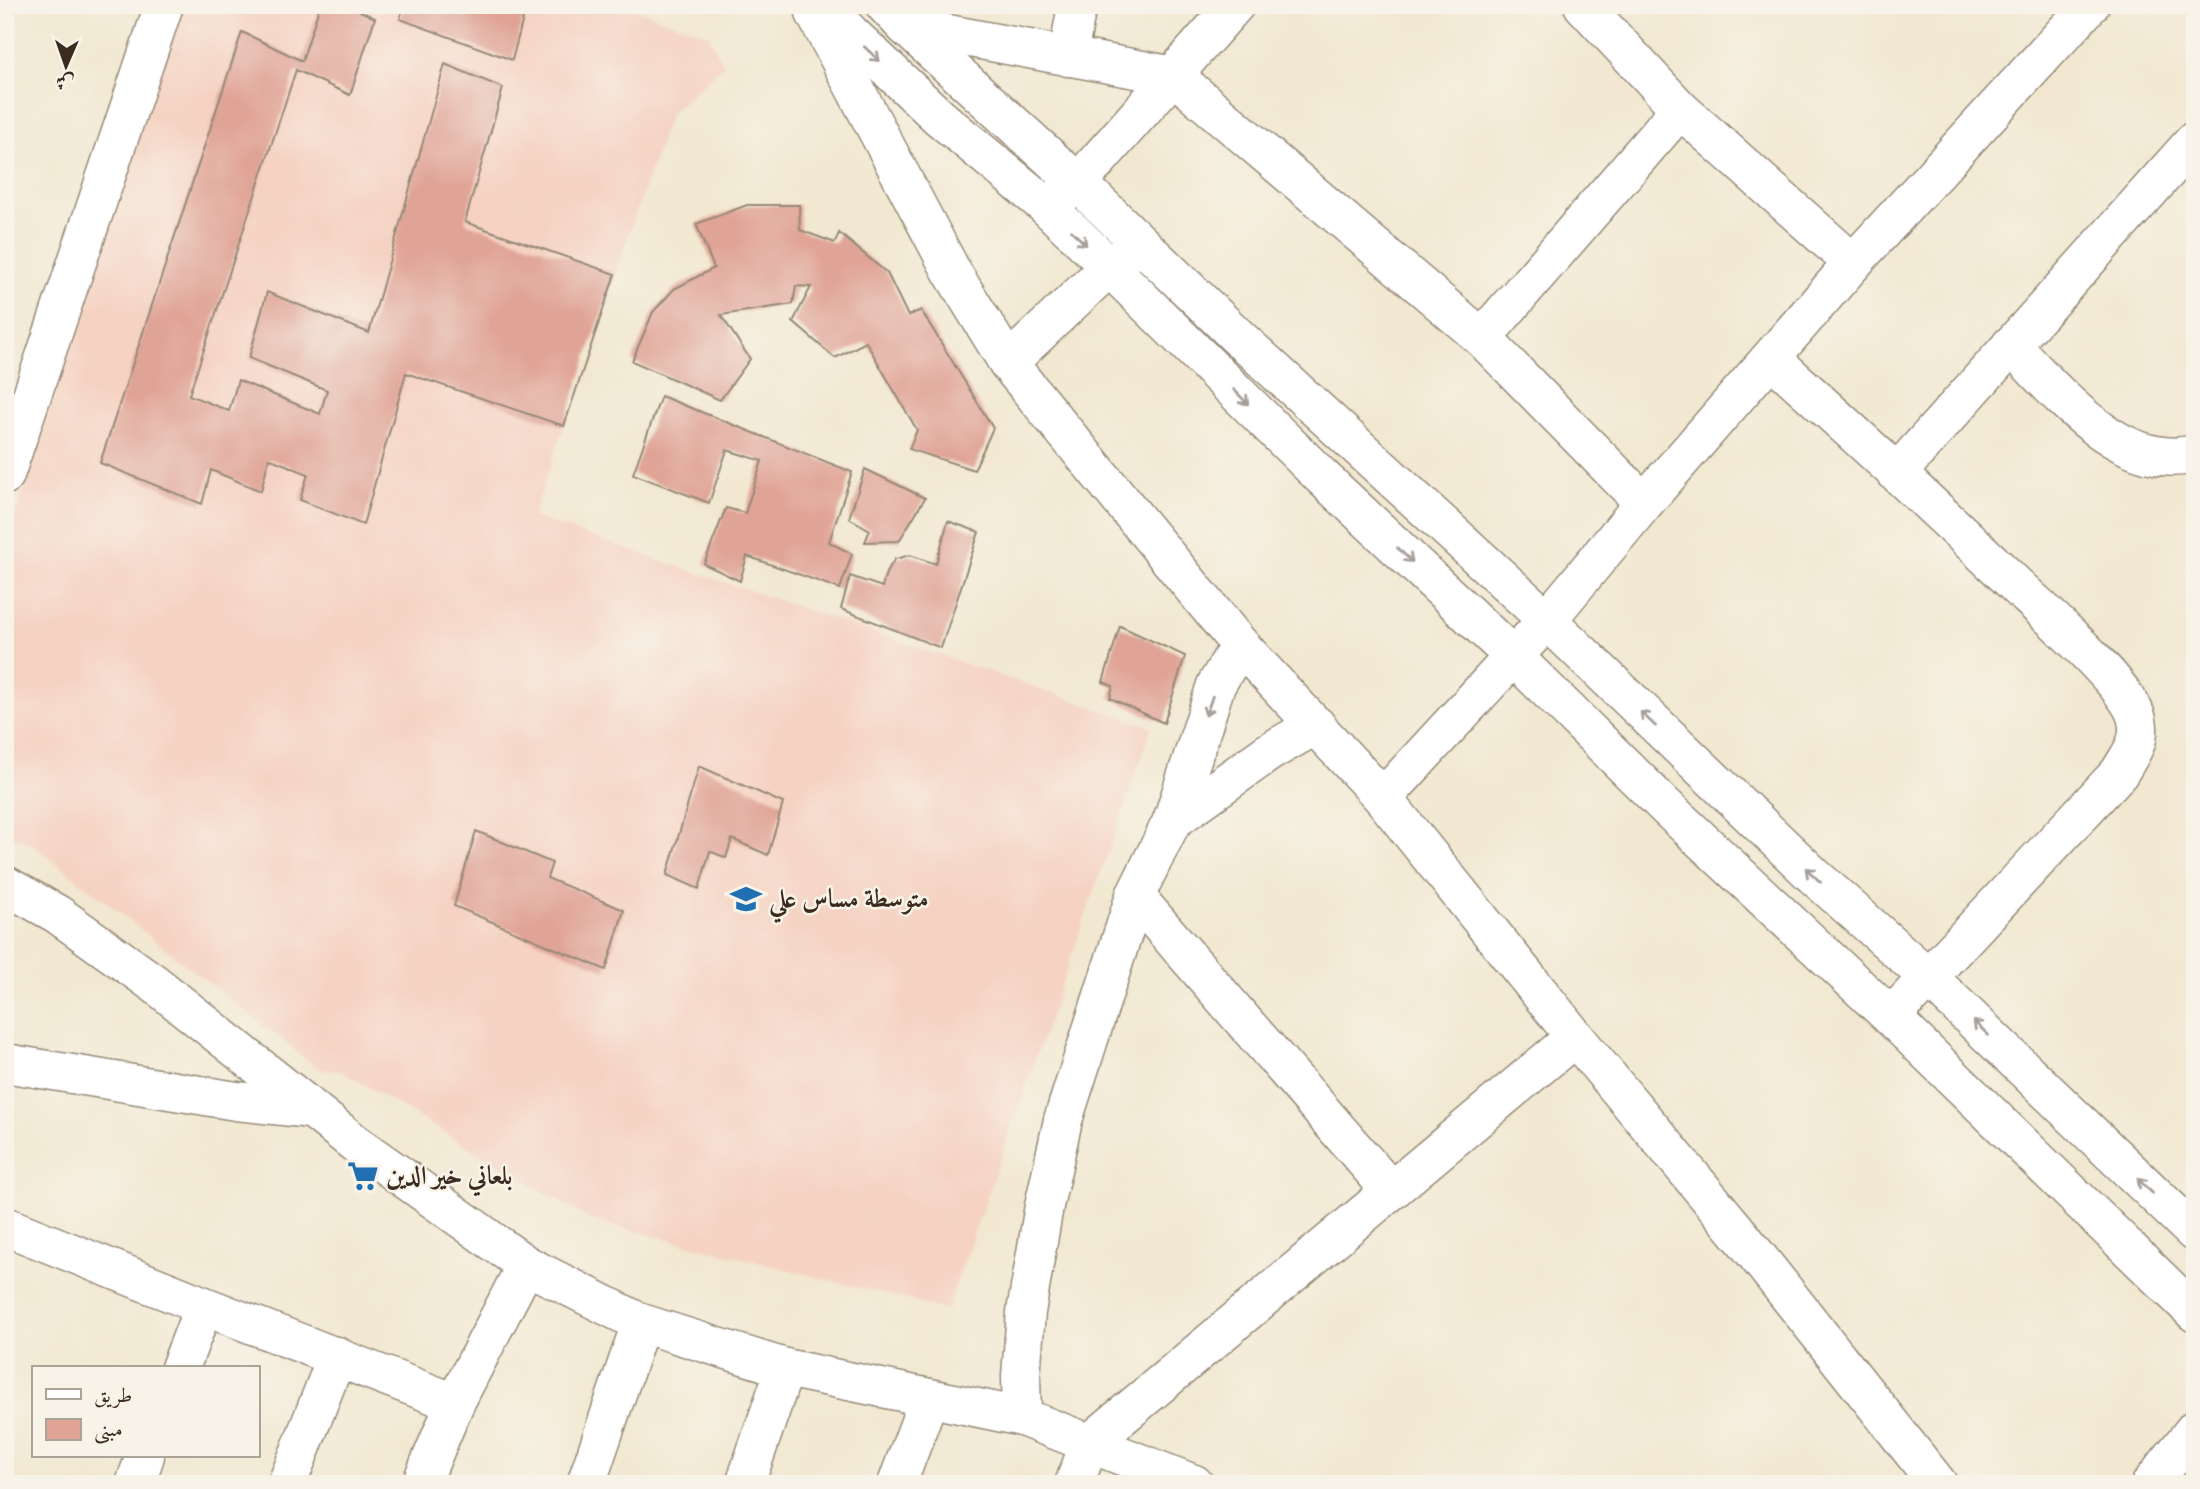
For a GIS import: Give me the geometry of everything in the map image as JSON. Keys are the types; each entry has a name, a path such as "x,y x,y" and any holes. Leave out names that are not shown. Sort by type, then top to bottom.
{"street":[{"path":"810,5 952,272 1008,363 1240,645 1383,798 1575,1037 1742,1237 1938,1484"},
{"path":"824,5 939,117 1046,206 1321,476 1513,656 1665,806 1891,1017 2195,1313"},
{"path":"1068,57 1077,5"},
{"path":"1046,206 1077,183 1235,5"},
{"path":"1383,798 1547,620 1644,503 1853,263 2090,5"},
{"path":"5,475 163,6"},
{"path":"1587,7 1680,109 1853,263"},
{"path":"895,16 1068,57 1174,76 1482,338 1644,503"},
{"path":"895,16 1077,183 1249,347 1547,620 1814,876 1929,978 2195,1233"},
{"path":"1482,338 1680,109"},
{"path":"1898,472 2195,139"},
{"path":"1008,363 1109,267 1141,244"},
{"path":"2011,345 2068,403 2101,430 2132,450 2165,457 2195,454"},
{"path":"1771,358 1898,472 2072,638 2123,693 2137,718 2138,742 2119,773 1891,1017"},
{"path":"1022,1417 1021,1376 1026,1312 1044,1206 1063,1119 1135,896 1172,821 1216,685 1240,645"},
{"path":"1172,821 1269,752 1316,725"},
{"path":"1665,806 1700,768"},
{"path":"5,885 57,914 155,984 356,1144 526,1265 641,1324 785,1368 1022,1417 1194,1484"},
{"path":"1135,896 1391,1191"},
{"path":"1074,1484 1090,1443 1575,1037"},
{"path":"5,1063 236,1101 312,1109"},
{"path":"5,1226 455,1403"},
{"path":"421,1484 455,1403 526,1265"},
{"path":"181,1366 204,1306"},
{"path":"586,1484 641,1324"},
{"path":"287,1484 337,1356"},
{"path":"745,1484 785,1368"},
{"path":"897,1484 929,1398"},
{"path":"2151,1484 2195,1429"},
{"path":"135,1484 144,1458"}],"shaded area":[{"path":"182,5 623,5 709,35 724,65 670,113 533,517 1152,727 947,1310 591,1220 341,1071 320,1070 33,845 5,833 5,547"}],"building":[{"path":"320,5 348,5 375,18 350,95 296,70 189,395 229,411 238,380 320,414 327,390 249,358 267,292 369,333 445,64 503,88 465,222 615,274 564,426 406,373 363,525 300,500 308,474 269,458 261,491 211,470 202,504 100,463 242,32 302,61"},
{"path":"404,5 510,5 509,9 524,15 512,60 400,19"},
{"path":"747,205 799,205 800,230 835,243 839,233 887,273 908,316 921,310 993,428 974,470 909,449 917,430 866,342 835,358 793,322 811,287 796,286 793,304 721,315 750,359 720,400 632,361 653,312 674,289 714,268 696,224"},
{"path":"661,396 852,472 829,542 852,554 840,589 747,556 740,581 704,564 726,508 745,513 762,461 727,450 709,503 633,474"},
{"path":"865,469 925,498 899,541 865,542 870,530 849,518"},
{"path":"948,521 979,532 941,648 841,609 850,576 882,587 886,573 895,559 910,555 936,564"},
{"path":"1120,626 1185,656 1164,723 1110,698 1113,686 1103,682"},
{"path":"699,766 783,803 768,855 732,839 726,858 710,851 699,889 667,875"},
{"path":"476,831 552,863 547,878 624,910 606,970 454,906"}],"place":[{"name":"متوسطة مساس علي","path":"746,899"},
{"name":"بلعاني خير الدين","path":"363,1176"}]}
